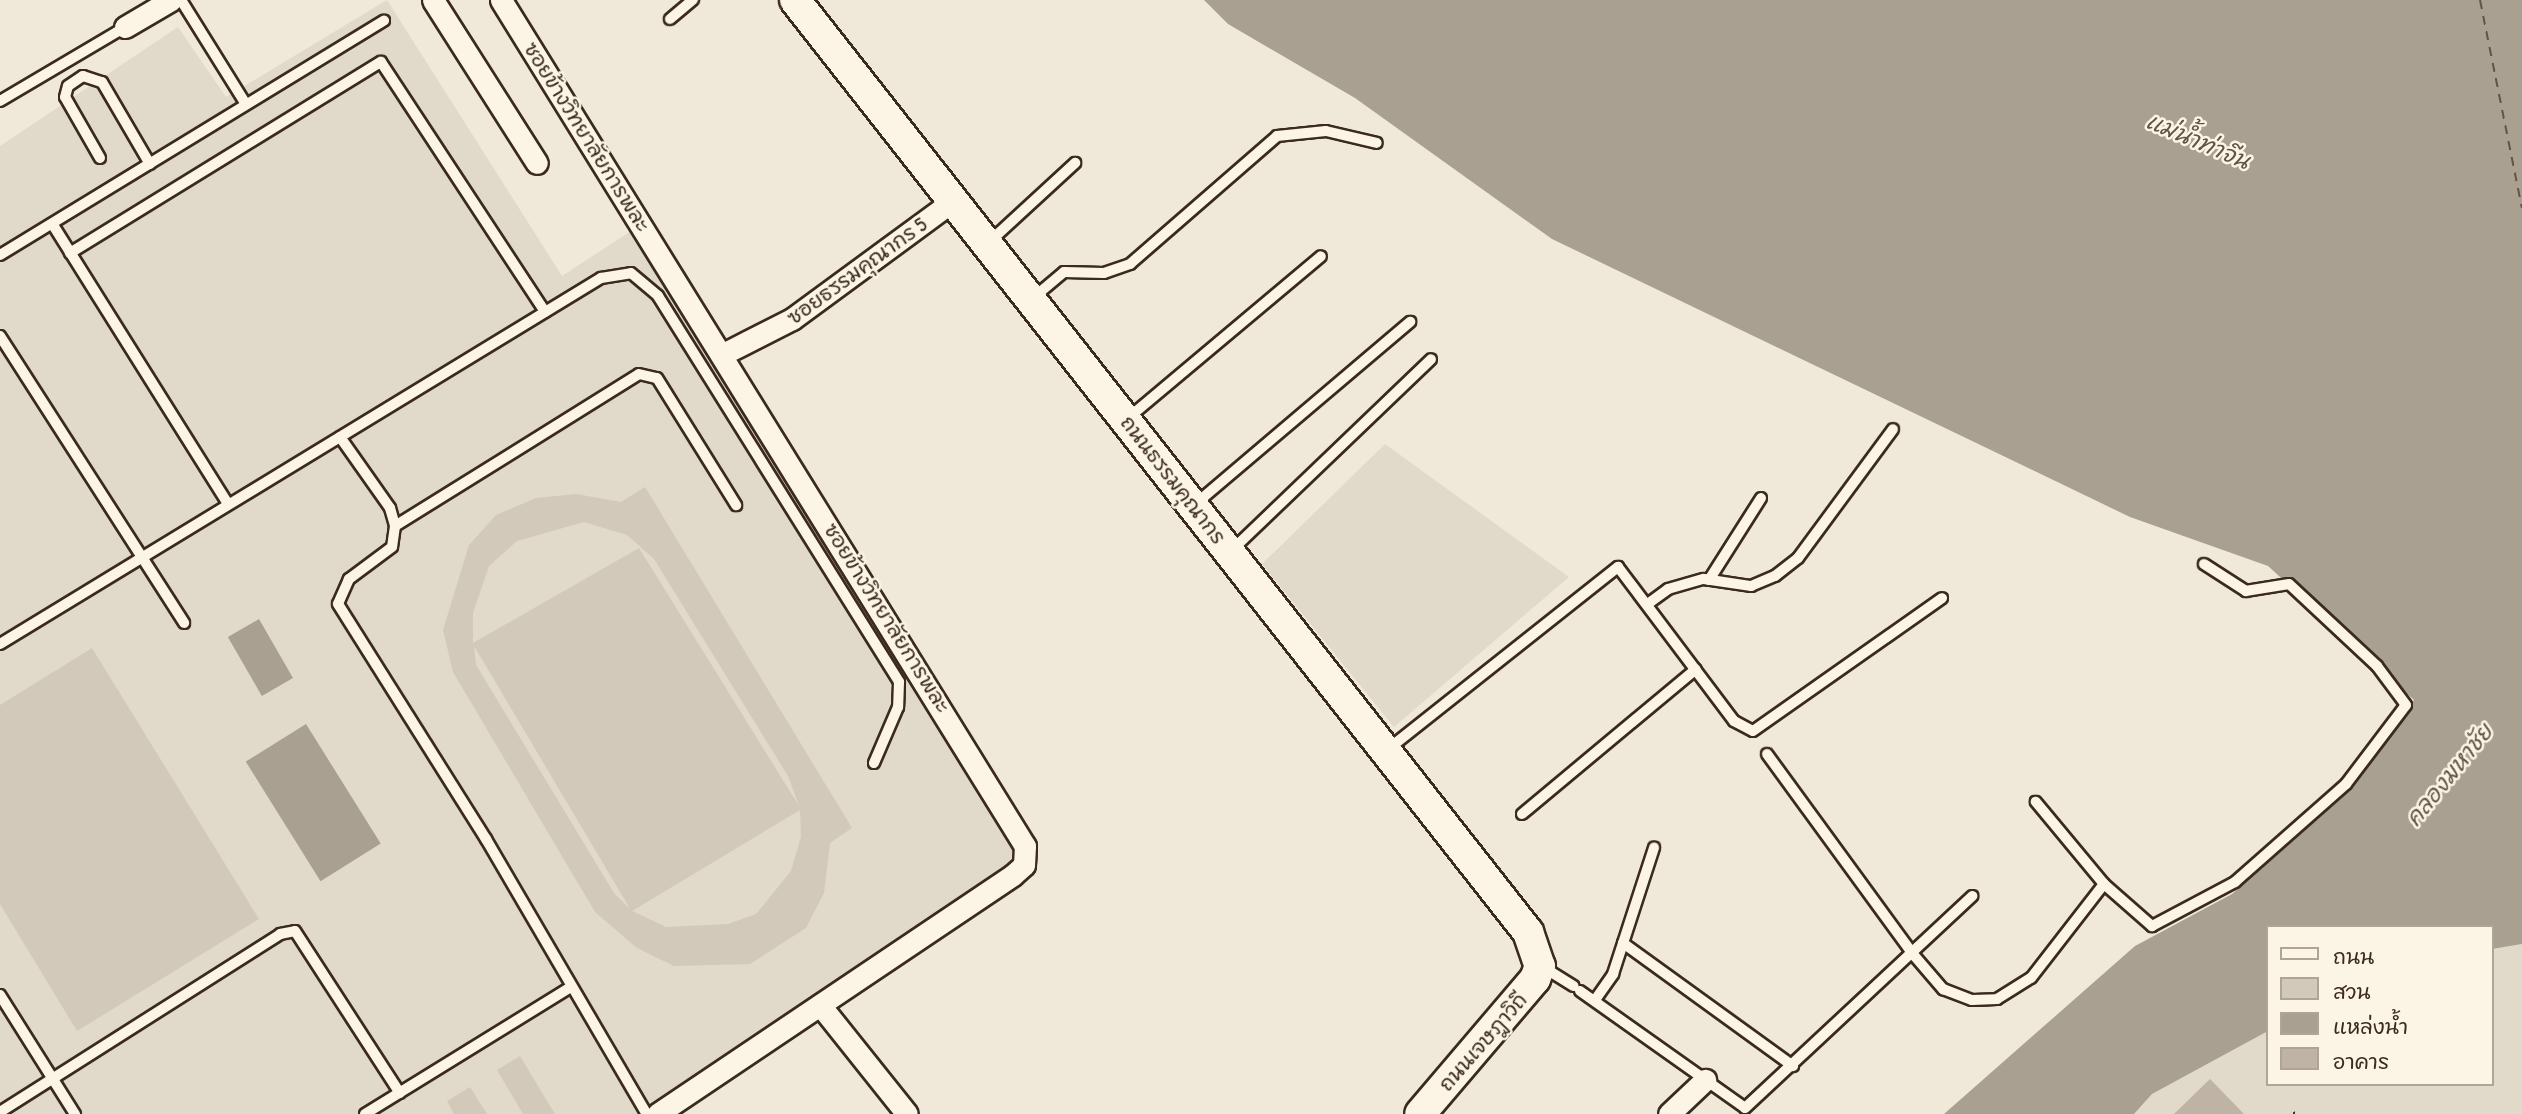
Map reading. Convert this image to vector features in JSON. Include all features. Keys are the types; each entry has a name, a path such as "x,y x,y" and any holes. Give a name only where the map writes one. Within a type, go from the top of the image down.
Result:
{"street":[{"path":"125,27 141,8 171,0"},
{"path":"433,0 537,163"},
{"name":"ซอยข้างวิทยาลัยการพละ","path":"501,0 723,354 1025,846 1024,865 1013,875 657,1114"},
{"name":"ถนนธรรมคุณากร","path":"795,0 951,202 1126,419 1384,752 1528,932 1540,966"},
{"name":"ซอยธรรมคุณากร 5","path":"723,354 792,319 951,202"},
{"name":"ถนนเจษฎาวิถี","path":"1432,1109 1527,992 1540,966"},
{"path":"820,1005 907,1114"},
{"path":"1669,1114 1705,1080"}],"lane":[{"path":"181,0 245,103"},
{"path":"670,19 693,0"},
{"path":"0,255 53,225 245,103 384,21"},
{"path":"0,101 125,27"},
{"path":"70,253 381,62 545,312"},
{"path":"100,158 65,97 68,86 83,76 102,82 150,164"},
{"path":"1031,300 1064,272 1104,273 1130,264 1277,136 1326,131 1377,143"},
{"path":"985,245 1076,163"},
{"path":"53,225 228,504"},
{"path":"1126,419 1321,257"},
{"path":"0,644 545,312 617,272 631,273 658,296 899,682 898,707 874,763"},
{"path":"1193,506 1410,322"},
{"path":"0,336 184,623"},
{"path":"1230,552 1431,359"},
{"path":"395,526 639,374 657,379 736,505"},
{"path":"1649,603 1668,589 1709,580 1751,586 1798,558 1893,429"},
{"path":"340,437 390,508 395,526 392,547 349,579 338,604 486,839 569,988 647,1114"},
{"path":"1709,580 1761,498"},
{"path":"2036,802 2104,884 2141,922 2152,926 2235,882 2346,785 2406,705 2377,666 2288,584 2246,591 2204,564"},
{"path":"1384,752 1605,573 1625,570 1734,721 1760,730 1942,598"},
{"path":"1522,814 1696,669"},
{"path":"1767,754 1912,953 1943,989 1972,1000 1997,999 2031,978 2104,884"},
{"path":"1595,1000 1623,943 1654,848"},
{"path":"1540,966 1595,1000 1745,1108 1972,896"},
{"path":"0,1112 280,934 295,931 400,1093"},
{"path":"1623,943 1793,1066"},
{"path":"365,1114 569,988"},
{"path":"0,995 75,1114"}],"shaded area":[{"path":"387,0 562,276 631,231 1017,847 1017,860 639,1114 0,1114 0,146 178,27 226,97"},
{"path":"1385,444 1569,577 1394,727 1262,564"},
{"path":"2522,944 2522,1114 2134,1114 2152,1094 2266,1032 2266,1086 2494,1086 2494,949"}],"green space":[{"path":"645,487 852,828 830,843 824,893 806,928 750,964 674,966 637,948 595,912 453,672 443,630 469,545 496,515 536,498 576,494 621,502","holes":["584,522 627,535 654,559 788,776 799,806 639,548 473,643 473,613 489,566 517,541","474,646 629,908 614,893 476,665","800,810 801,837 791,871 756,914 728,924 666,927 632,911"]},
{"path":"92,648 259,919 77,1031 0,904 0,705"},
{"path":"520,1056 555,1114 523,1114 497,1070"},
{"path":"470,1087 487,1114 454,1114 447,1101"}],"water":[{"path":"1204,0 2522,0 2522,944 2494,949 2494,925 2266,925 2266,1032 2152,1094 2134,1114 1944,1114 2135,946 2232,894 2339,800 2414,700 2268,566 2130,517 1552,239 1355,98 1228,24"},
{"path":"259,619 293,678 262,696 228,637"},
{"path":"306,724 381,844 321,881 246,762"}],"building":[{"path":"2210,1079 2244,1114 2174,1114"}],"ferry route":[{"path":"2480,0 2522,208"}],"water label":[{"name":"แม่น้ำท่าจีน","path":"2198,141"},
{"name":"คลองมหาชัย","path":"2449,775"}]}
